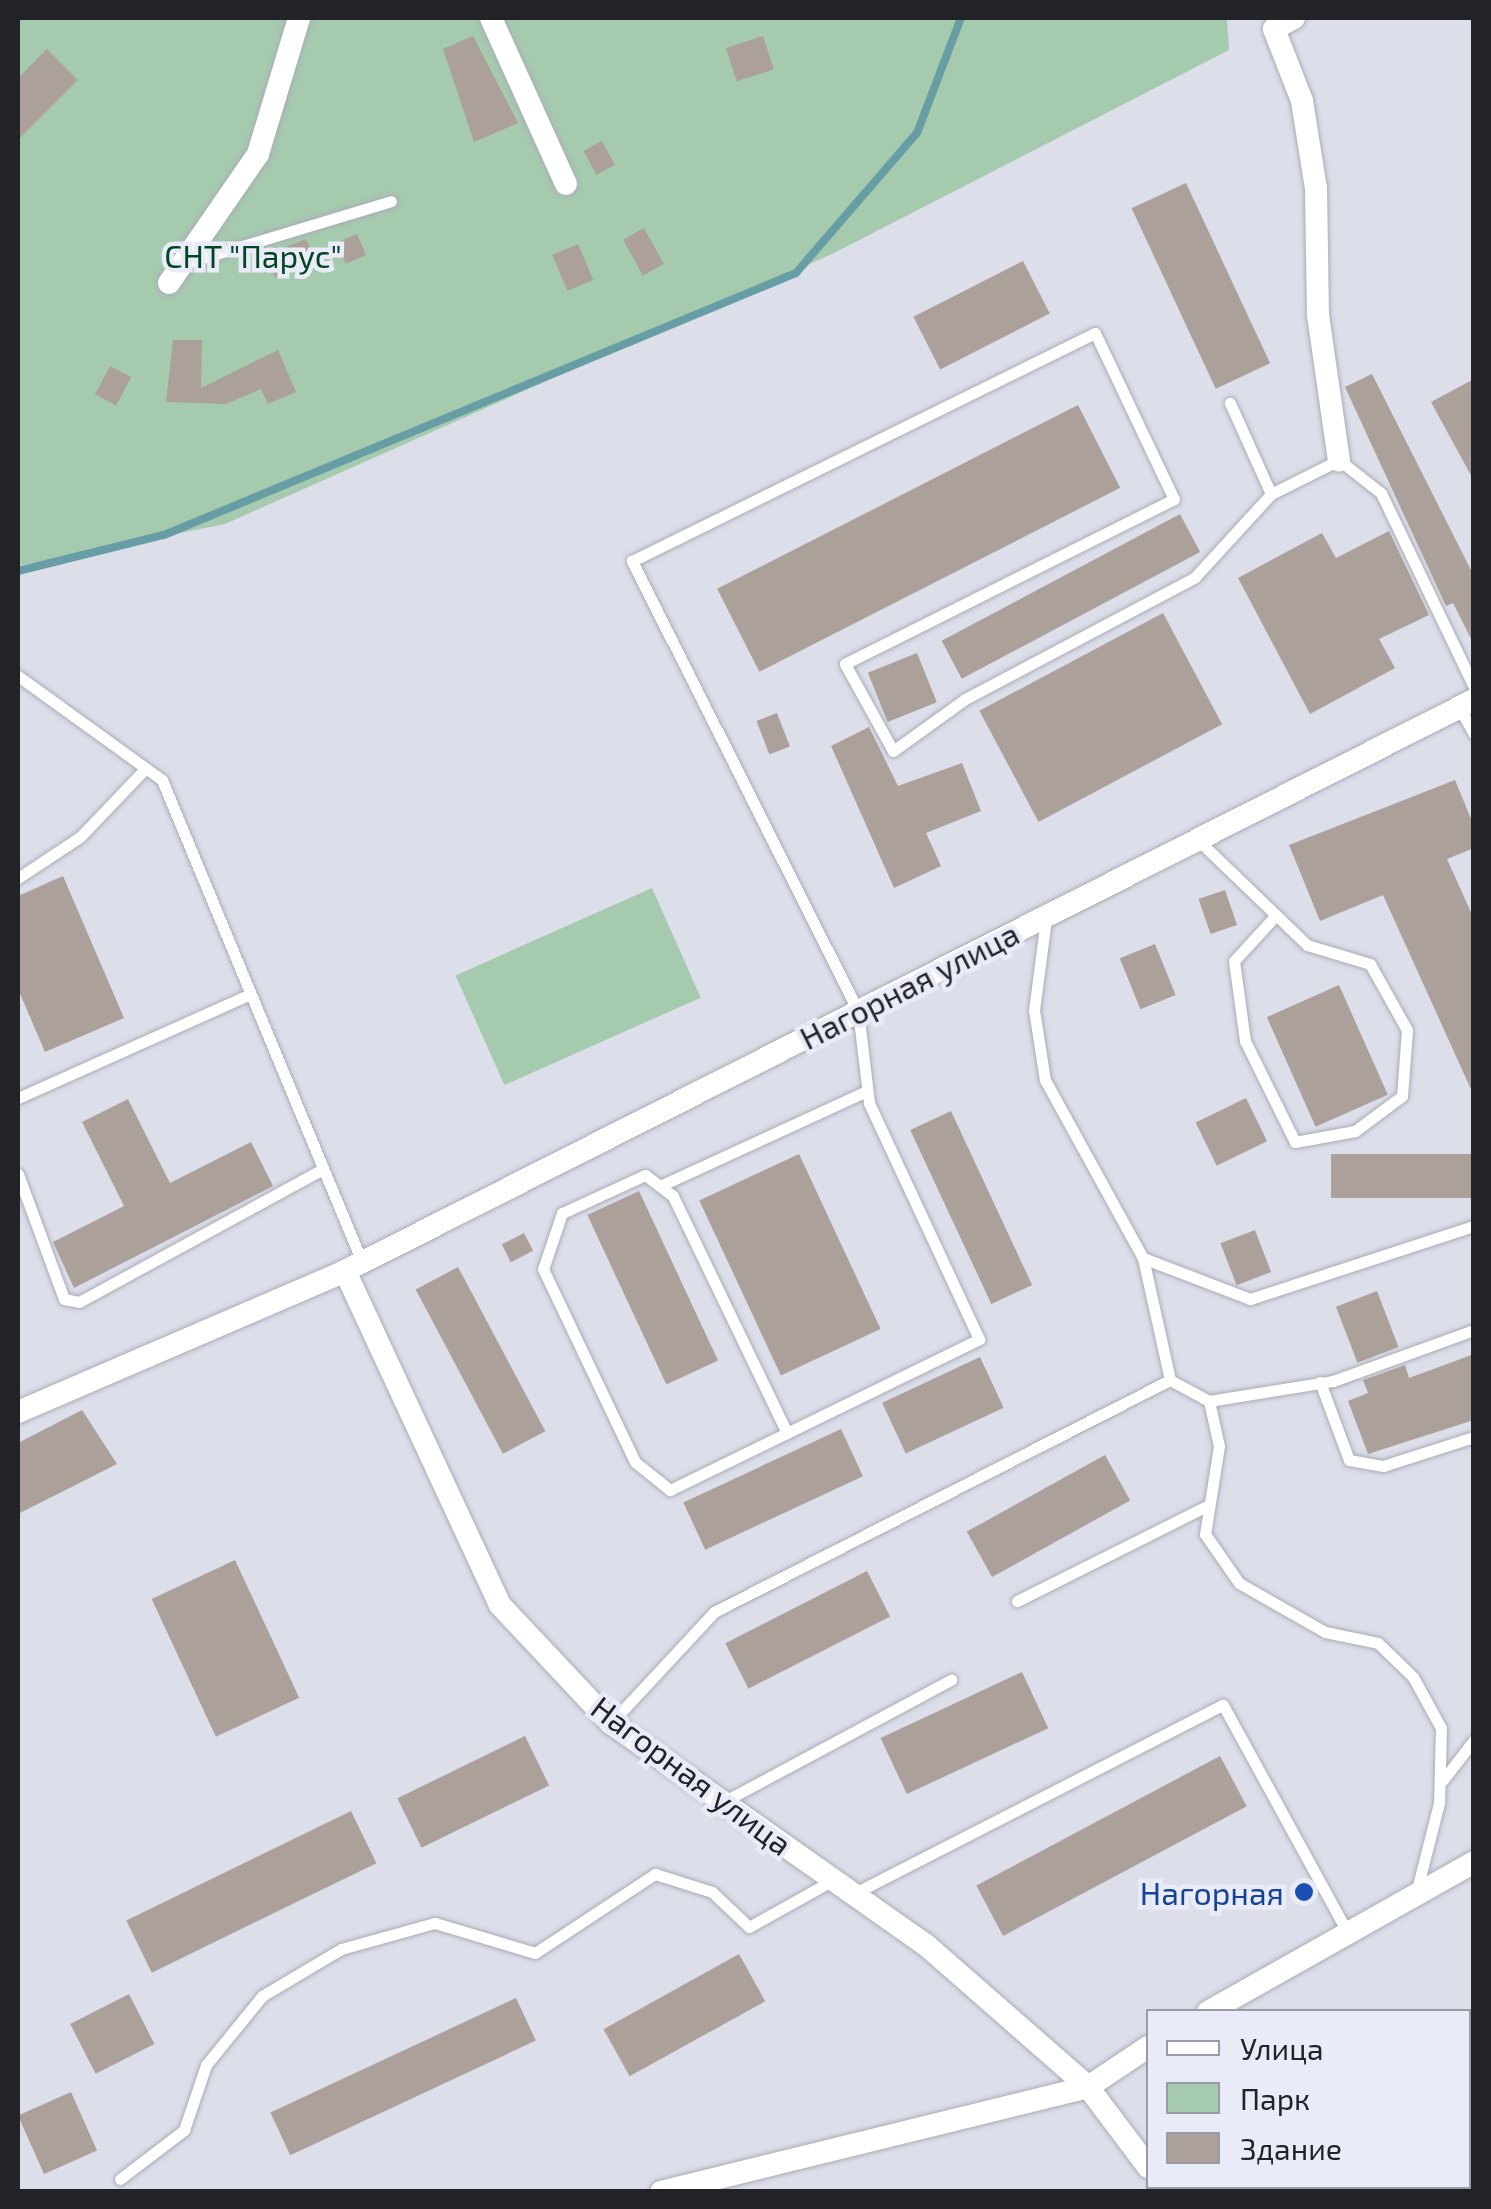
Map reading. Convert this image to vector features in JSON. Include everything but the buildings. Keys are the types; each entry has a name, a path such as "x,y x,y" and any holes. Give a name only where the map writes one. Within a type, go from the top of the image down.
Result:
{"street":[{"path":"176,274 258,154 299,18"},
{"path":"491,18 566,184"},
{"path":"1294,18 1274,29 1302,101 1316,188 1318,316 1339,460"},
{"name":"Нагорная улица","path":"18,1412 353,1266 1466,703"},
{"name":"Нагорная улица","path":"353,1266 500,1605 611,1723 853,1894 1088,2087 1146,2164"},
{"path":"1213,2009 1417,1889 1474,1862"},
{"path":"661,2192 1088,2087 1146,2048"}],"lane":[{"path":"176,274 392,201"},
{"path":"786,1432 674,1196 660,1186 645,1176 562,1213 543,1269 635,1462 670,1490 980,1339 868,1091 858,1011 632,562 1094,334 1174,500 845,664 892,750 965,699 1195,577 1271,494 1339,460 1381,493 1474,687"},
{"path":"1230,402 1271,494"},
{"path":"18,676 162,780 323,1170 353,1266"},
{"path":"1466,703 1474,734"},
{"path":"18,878 80,838 146,768"},
{"path":"1198,839 1308,945 1370,964 1406,1030 1402,1096 1356,1131 1295,1142 1245,1041 1234,962 1276,915"},
{"path":"1047,915 1034,1010 1046,1080 1143,1258 1170,1380"},
{"path":"18,1098 250,994"},
{"path":"660,1186 868,1091"},
{"path":"18,1174 64,1298 79,1302 323,1170"},
{"path":"1143,1258 1250,1299 1474,1226"},
{"path":"1170,1380 1209,1400 1320,1382 1474,1330"},
{"path":"611,1723 714,1612 1170,1380"},
{"path":"1320,1382 1348,1460 1383,1466 1474,1437"},
{"path":"1209,1400 1219,1446 1204,1534 1238,1583 1325,1632 1378,1643 1412,1677 1441,1728 1439,1790 1417,1889"},
{"path":"1017,1601 1207,1506"},
{"path":"723,1802 952,1680"},
{"path":"853,1894 1224,1705 1346,1930"},
{"path":"1439,1790 1474,1740"},
{"path":"120,2179 184,2130 206,2064 262,1996 341,1949 435,1923 535,1952 655,1874 712,1892 749,1928 833,1880"}],"green space":[{"name":"СНТ \"Парус\"","path":"18,18 1227,18 1229,50 834,253 225,524 18,566"},
{"path":"652,888 701,998 504,1085 456,975"}],"waterway":[{"path":"18,571 164,535 796,273 917,133 961,18"}],"place":[{"name":"Нагорная","path":"1304,1892"}]}
